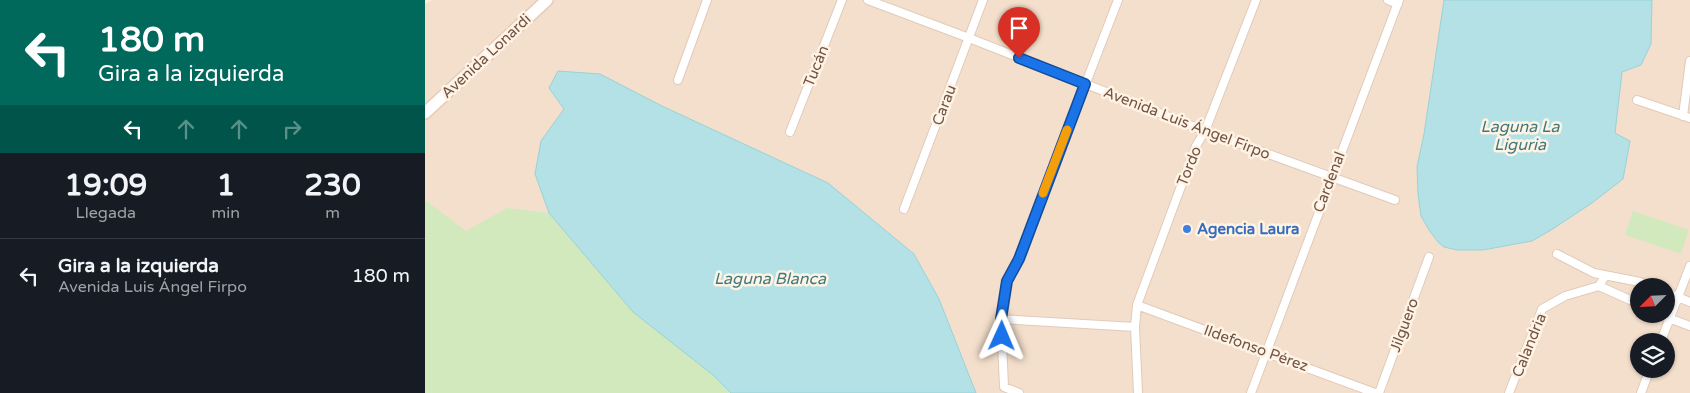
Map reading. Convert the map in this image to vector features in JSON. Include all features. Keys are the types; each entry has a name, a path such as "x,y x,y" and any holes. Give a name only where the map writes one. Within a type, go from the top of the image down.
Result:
{"street":[{"name":"Avenida Lonardi","path":"425,112 547,0"},
{"path":"678,80 707,0"},
{"name":"Tucán","path":"790,132 842,0"},
{"name":"Avenida Luis Ángel Firpo","path":"868,0 1205,131 1395,200"},
{"name":"Carau","path":"904,209 983,0"},
{"path":"1019,393 1004,387 1001,319 1007,281 1019,259 1118,0"},
{"name":"Tordo","path":"1138,393 1135,327 1137,304 1196,146 1205,131 1256,0"},
{"path":"1388,0 1398,2"},
{"name":"Cardenal","path":"1251,393 1398,2"},
{"path":"1637,100 1687,117 1690,61"},
{"path":"1557,254 1594,273 1630,280"},
{"name":"Jilguero","path":"1379,393 1429,257"},
{"path":"1675,306 1690,266"},
{"path":"1605,276 1599,286 1630,300"},
{"name":"Calandria","path":"1509,393 1542,308 1565,296 1599,286"},
{"path":"1675,295 1690,302"},
{"name":"Ildefonso Pérez","path":"1137,304 1375,393"},
{"path":"1001,319 1135,327"},
{"path":"1675,321 1690,326"},
{"path":"1641,393 1647,378"}],"shaded area":[{"path":"432,0 1690,0 1690,393 425,393 425,4"}],"green space":[{"path":"425,200 466,231 507,208 549,213 633,312 713,375 731,393 425,393"},
{"path":"1633,211 1689,230 1681,254 1625,235"}],"water":[{"name":"Laguna La Liguria","path":"1444,0 1652,0 1651,44 1641,65 1622,72 1615,133 1630,141 1623,179 1592,203 1532,241 1483,250 1457,250 1444,247 1438,242 1421,216 1417,167 1424,134"},
{"name":"Laguna Blanca","path":"558,71 600,74 662,106 828,183 914,254 939,299 976,393 731,393 713,375 633,312 549,213 535,174 541,141 564,109 549,88"}],"slow traffic":[{"path":"1043,193 1067,130"}],"place":[{"name":"Agencia Laura","path":"1187,229"}],"route":[{"path":"1002,336 1001,319 1007,281 1019,259 1085,84 1019,58"}]}
